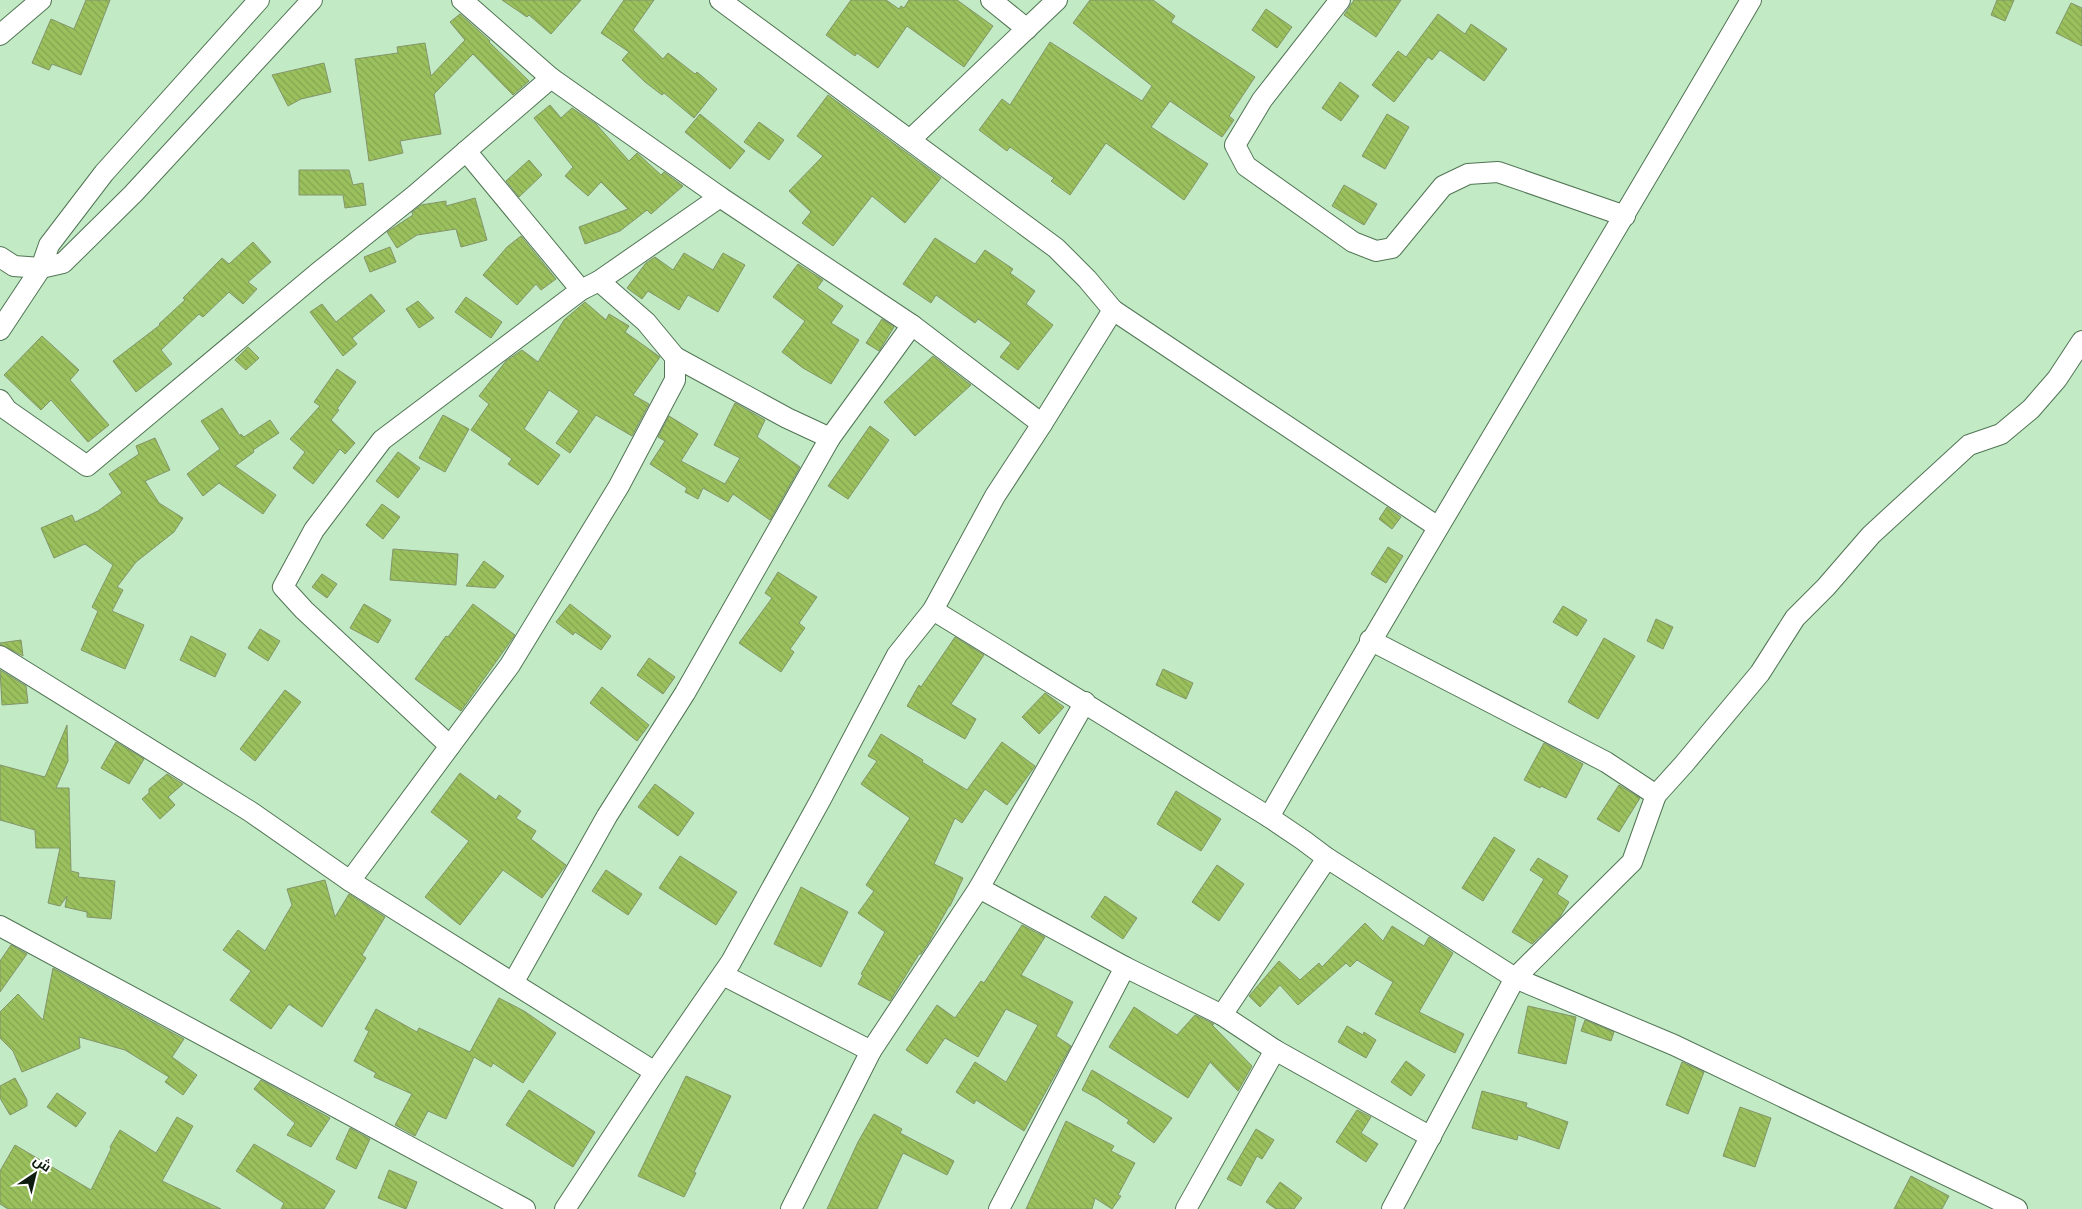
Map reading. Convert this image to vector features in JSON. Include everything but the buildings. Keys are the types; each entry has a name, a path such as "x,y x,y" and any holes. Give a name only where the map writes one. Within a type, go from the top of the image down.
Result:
{"street":[{"path":"0,35 41,0"},
{"path":"0,330 40,268 49,245 104,173 259,0"},
{"path":"0,257 14,266 40,268 63,263 126,201 312,0"},
{"path":"462,0 551,78 720,197 912,325 1042,424"},
{"path":"720,0 911,139 1056,248 1087,279 1113,310 1438,527"},
{"path":"991,0 1026,29"},
{"path":"911,139 1057,0"},
{"path":"1340,0 1262,100 1235,145 1246,166 1353,242 1376,251 1392,248 1443,186 1468,174 1498,172 1625,216"},
{"path":"1269,817 1370,640 1625,216 1751,0"},
{"path":"0,400 7,410 87,466 319,272 415,195 551,78"},
{"path":"466,151 581,290"},
{"path":"450,746 304,610 284,587 314,530 382,440 581,290 599,281 720,197"},
{"path":"599,281 646,322 675,357 787,418 830,438"},
{"path":"565,1209 655,1072 723,975 821,799 897,656 933,610 995,496 1113,310"},
{"path":"513,983 607,816 685,693 830,438 912,325"},
{"path":"1392,1209 1516,978 1632,862 1656,795 1760,673 1795,618 1826,587 1871,535 1968,445 2002,434 2031,409 2057,380 2082,341"},
{"path":"350,881 510,665 619,486 675,380 675,357"},
{"path":"933,610 1086,702 1269,817 1327,858 1516,978 1674,1045 2017,1209"},
{"path":"1370,640 1606,762 1656,795"},
{"path":"0,656 251,812 350,881 655,1072"},
{"path":"791,1209 871,1051 979,888 1086,702"},
{"path":"1222,1015 1327,858"},
{"path":"979,888 1126,967 1222,1015 1275,1050 1431,1137"},
{"path":"0,926 525,1209"},
{"path":"999,1209 1126,967"},
{"path":"723,975 871,1051"},
{"path":"1186,1209 1275,1050"}]}
